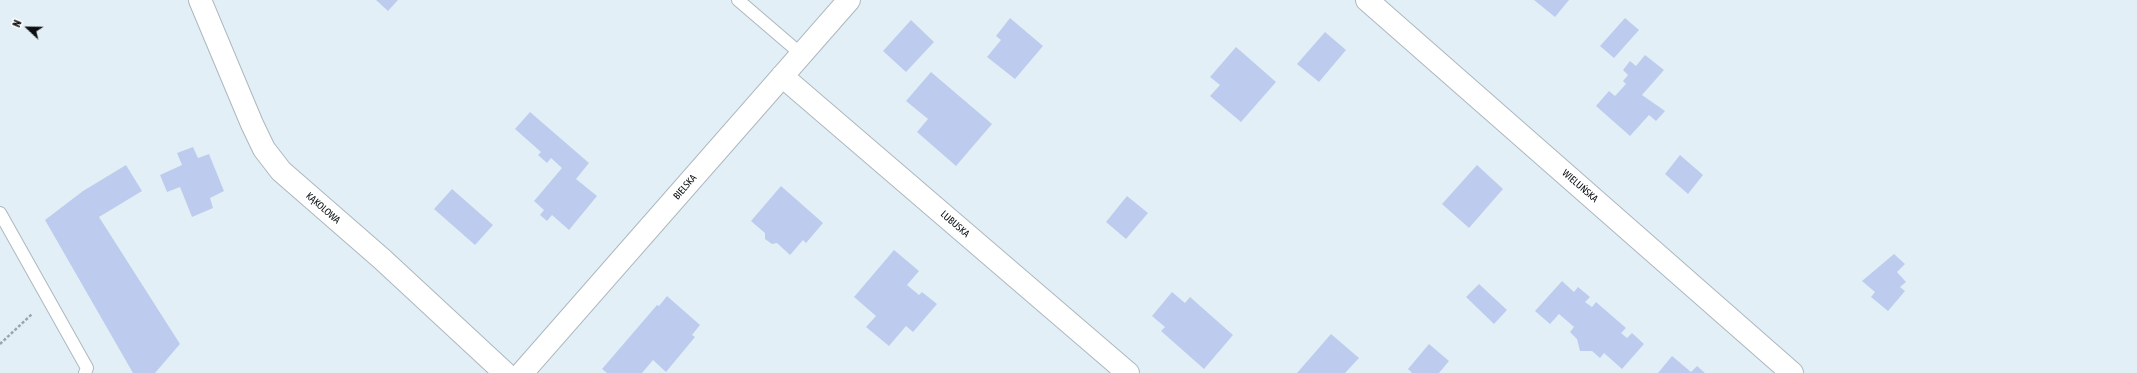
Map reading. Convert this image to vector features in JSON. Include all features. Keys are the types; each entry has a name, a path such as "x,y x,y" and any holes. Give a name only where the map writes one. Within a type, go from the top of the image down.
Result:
{"street":[{"name":"KĄKOLOWA","path":"200,0 258,137 264,149 281,171 382,259 505,373"},
{"name":"BIELSKA","path":"522,373 849,0"},
{"name":"WIELUŃSKA","path":"1367,0 1792,373"},
{"name":"LUBUSKA","path":"782,76 1128,373"}],"lane":[{"path":"738,0 801,54"},
{"path":"0,213 87,368 85,373"}],"path":[{"path":"0,344 30,315 50,301"}],"building":[{"path":"376,0 398,0 388,11"},
{"path":"1534,0 1569,0 1555,17"},
{"path":"1010,18 1043,46 1015,79 987,57 1001,40 996,36"},
{"path":"1625,18 1639,30 1614,58 1600,46"},
{"path":"911,20 934,42 906,72 883,51"},
{"path":"1325,32 1346,50 1319,82 1297,64"},
{"path":"1236,47 1276,82 1241,122 1210,96 1220,85 1210,77"},
{"path":"1645,55 1664,70 1642,95 1665,111 1656,121 1649,115 1630,136 1596,106 1609,91 1615,96 1626,84 1623,81 1628,75 1623,70 1630,61 1636,66"},
{"path":"931,72 992,124 956,166 917,132 928,119 906,101"},
{"path":"530,112 589,163 576,179 597,196 569,230 552,215 547,221 540,215 544,210 534,201 562,168 551,158 547,163 538,155 541,152 515,129"},
{"path":"193,147 198,158 209,154 224,191 210,198 213,208 192,217 180,187 167,192 160,175 182,165 177,153"},
{"path":"1680,155 1703,175 1688,194 1665,174"},
{"path":"126,165 142,191 99,217 180,344 155,373 133,373 45,220 83,191"},
{"path":"1477,165 1503,189 1469,228 1442,204"},
{"path":"781,186 823,223 806,243 803,240 790,255 777,243 772,244 765,239 765,233 751,221"},
{"path":"452,189 493,225 475,245 434,209"},
{"path":"1127,196 1148,213 1126,239 1106,222"},
{"path":"894,250 919,271 907,285 919,295 922,292 937,304 913,332 906,326 889,346 866,327 876,316 854,297"},
{"path":"1894,254 1905,264 1897,272 1906,282 1900,287 1905,291 1888,311 1871,297 1875,292 1862,281"},
{"path":"1562,281 1574,292 1578,287 1590,297 1585,302 1592,307 1596,302 1626,328 1621,333 1627,338 1632,333 1644,344 1622,369 1604,353 1600,358 1592,351 1580,351 1577,339 1570,332 1574,327 1559,314 1550,324 1535,311"},
{"path":"1479,284 1507,310 1494,324 1466,297"},
{"path":"1172,292 1185,303 1190,297 1233,335 1204,369 1161,331 1165,327 1152,316"},
{"path":"667,296 700,325 692,335 695,337 666,372 653,360 642,373 607,373 602,369 657,305 659,306"},
{"path":"1331,334 1359,358 1345,373 1297,373"},
{"path":"1429,344 1449,361 1439,373 1412,373 1408,369"},
{"path":"1672,356 1691,372 1697,366 1705,373 1658,373"}]}
